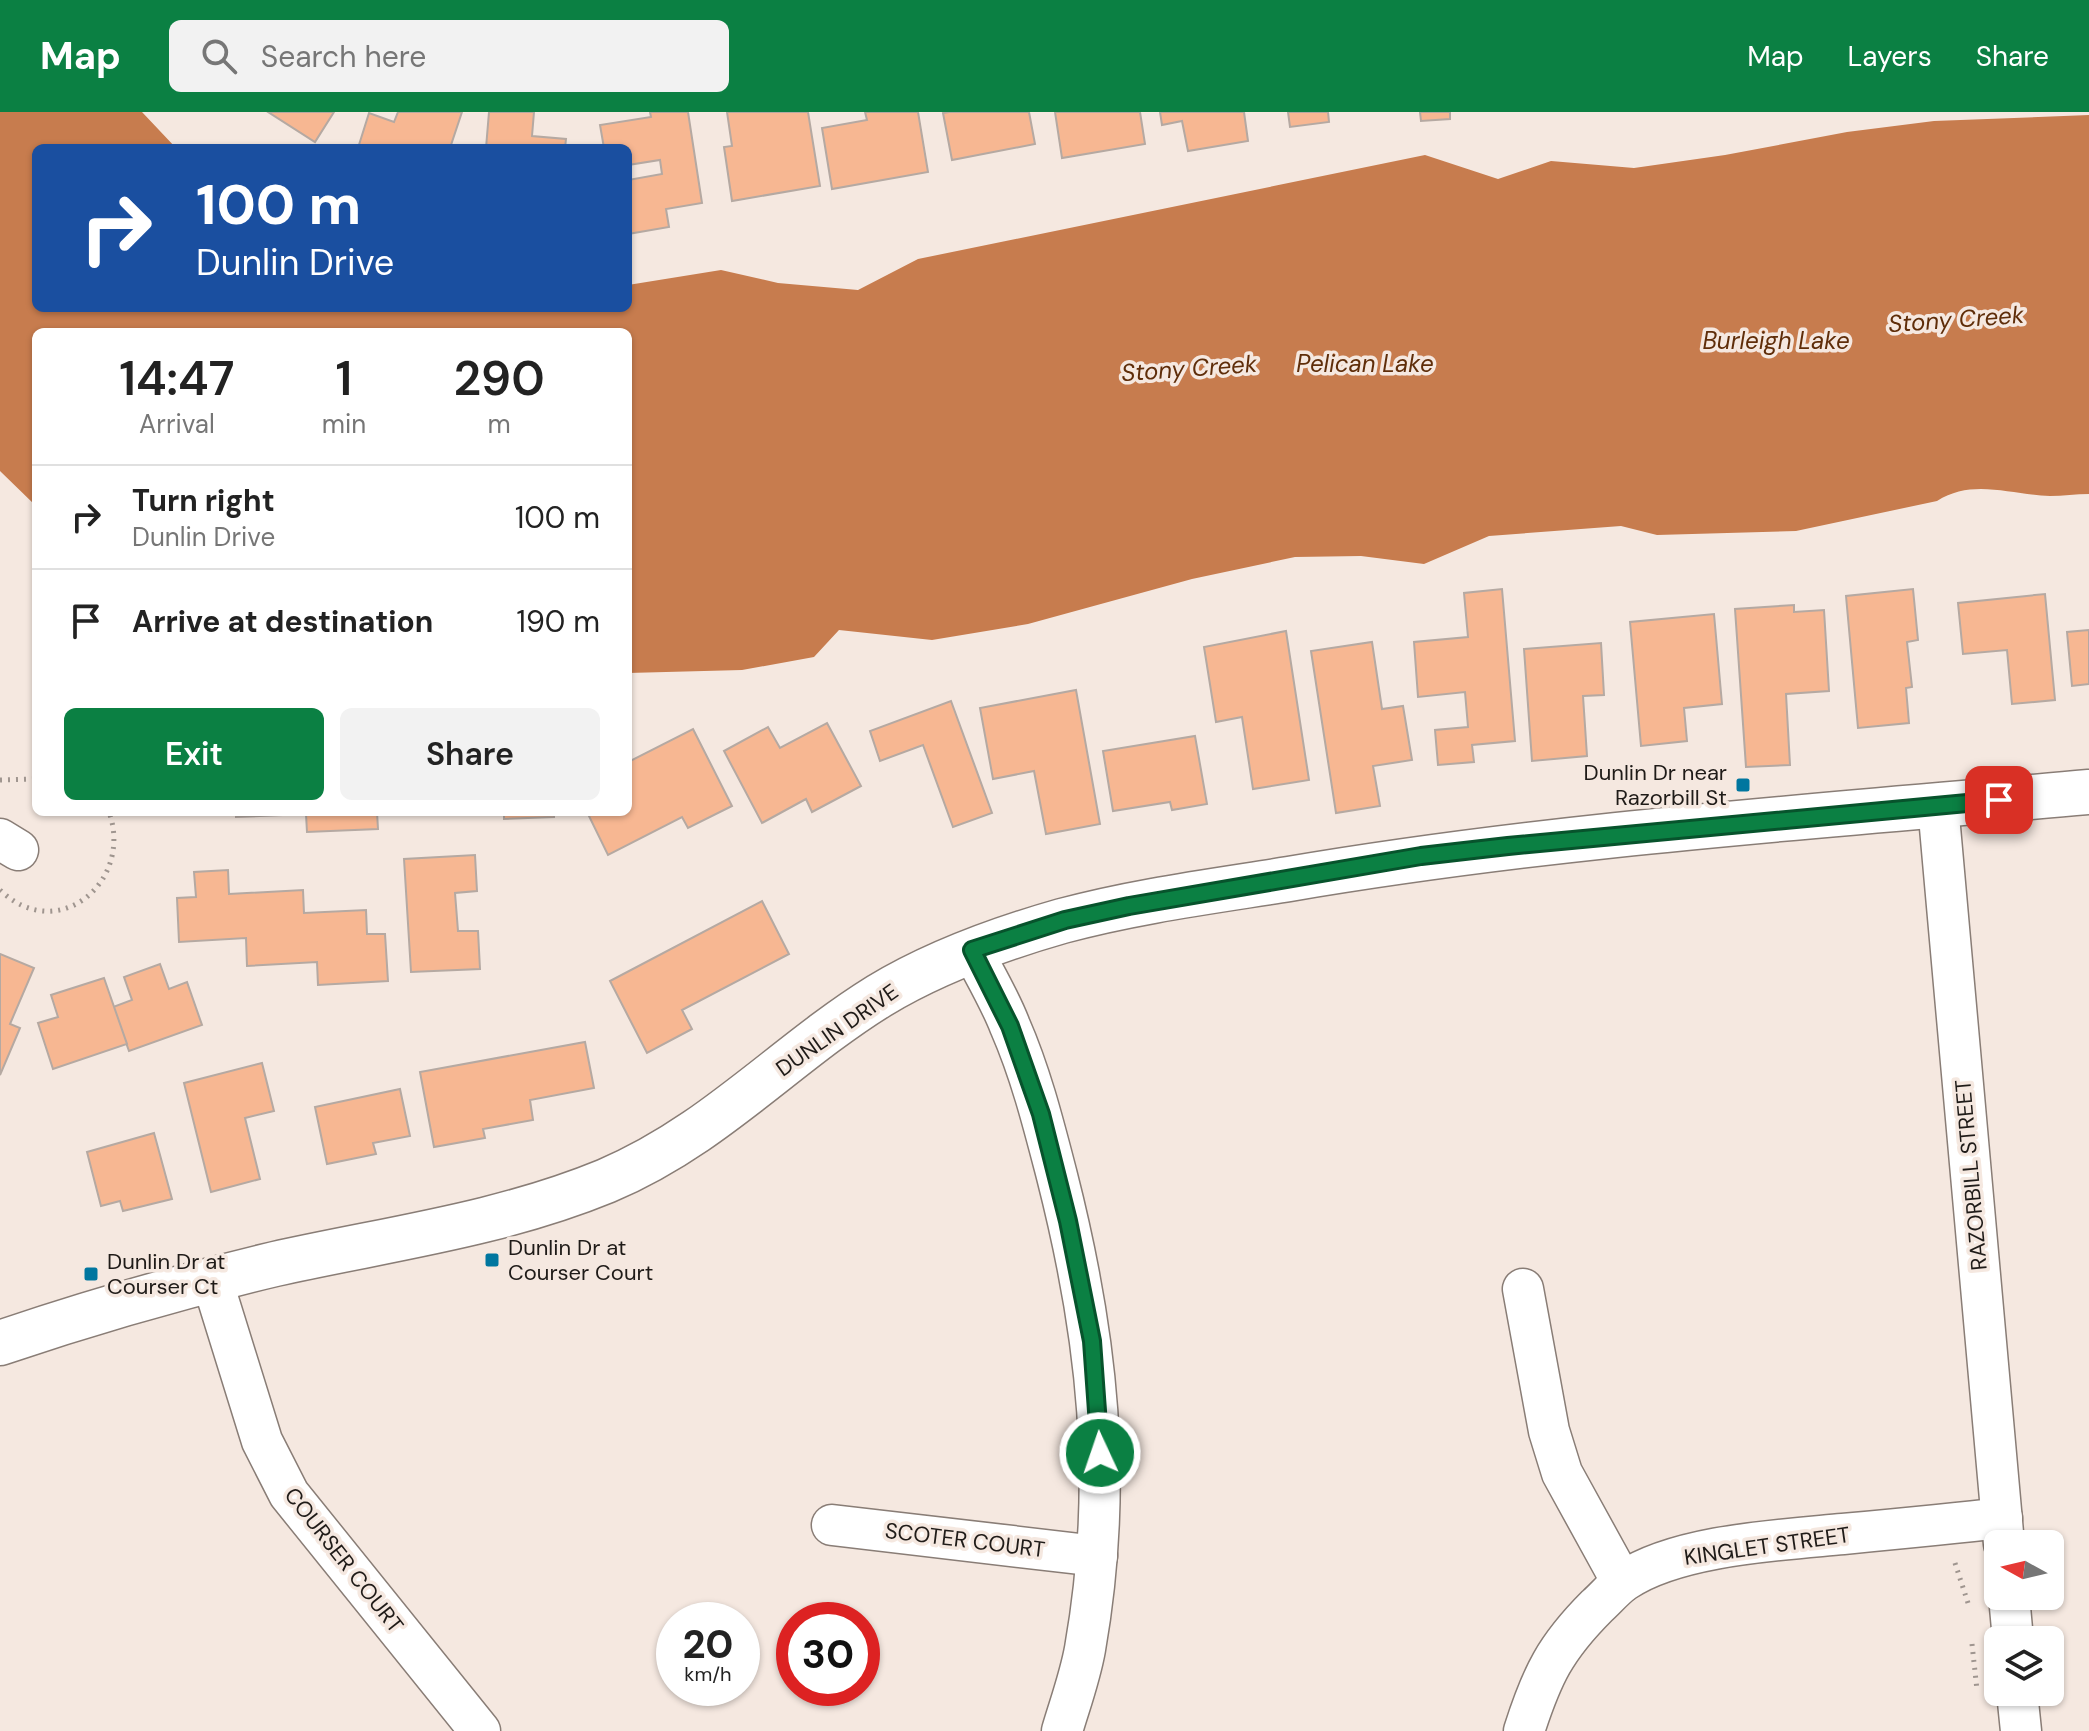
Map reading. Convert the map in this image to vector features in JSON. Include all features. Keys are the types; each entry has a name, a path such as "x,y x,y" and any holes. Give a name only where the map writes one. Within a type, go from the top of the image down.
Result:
{"street":[{"name":"DUNLIN DRIVE","path":"0,1343 86,1314 212,1280 471,1225 534,1208 610,1179 664,1152 709,1123 825,1033 880,995 972,950 1065,920 1129,906 1421,856 2089,792"},
{"name":"RAZORBILL STREET","path":"1938,805 2003,1530"},
{"path":"972,950 1016,1040 1041,1114 1068,1221 1092,1341 1098,1393 1097,1556 1084,1652 1062,1731"},
{"name":"COURSER COURT","path":"212,1280 262,1441 289,1494 480,1731"},
{"path":"1523,1289 1549,1431 1562,1473 1622,1582"},
{"name":"SCOTER COURT","path":"832,1525 1097,1556"},
{"name":"KINGLET STREET","path":"1524,1731 1536,1694 1554,1655 1580,1623 1622,1582 1656,1564 1723,1548 1786,1539 1984,1532"},
{"path":"2018,1706 2021,1731"}],"path":[{"path":"0,780 32,779"},
{"path":"0,890 20,905 40,910 65,910 79,905 103,879 110,860 114,842 110,816"},
{"path":"1955,1563 1969,1610"},
{"path":"1972,1640 1978,1701"}],"water":[{"name":"Pelican Lake","path":"0,112 142,112 172,144 32,144 32,312 632,312 632,284 721,270 778,283 858,290 918,259 1425,155 1498,179 1551,161 1634,168 1847,132 1934,121 2089,115 2089,494 2050,496 1964,490 1937,501 1796,531 1657,535 1621,526 1489,536 1424,564 1361,556 1295,557 1192,579 1028,624 932,640 839,630 814,657 742,670 632,673 632,328 32,328 32,502 0,471"}],"building":[{"path":"268,112 334,112 315,142"},
{"path":"398,112 462,112 451,144 359,144 369,113 394,122"},
{"path":"489,112 534,112 532,136 566,139 565,144 486,144"},
{"path":"650,112 688,112 702,203 666,209 669,227 632,233 632,179 662,174 660,160 632,164 632,144 603,144 600,125 651,117"},
{"path":"727,112 808,112 820,186 732,201 724,147 732,146"},
{"path":"865,112 918,112 928,172 832,189 822,128 867,120"},
{"path":"1029,112 1035,144 952,160 943,113"},
{"path":"1055,112 1140,112 1145,144 1062,158"},
{"path":"1160,112 1244,112 1248,141 1188,151 1182,121 1162,125"},
{"path":"1288,112 1328,112 1329,122 1290,127"},
{"path":"1420,112 1450,112 1450,119 1421,121"},
{"path":"1502,589 1515,741 1472,745 1474,762 1438,765 1435,730 1468,727 1465,692 1418,697 1414,642 1468,637 1464,593"},
{"path":"1913,589 1918,640 1907,642 1912,687 1906,688 1909,723 1858,728 1846,596"},
{"path":"2045,594 2055,700 2012,704 2007,650 1963,654 1958,603"},
{"path":"1794,605 1794,612 1824,610 1829,691 1786,694 1790,765 1746,767 1735,609"},
{"path":"1714,614 1722,704 1684,708 1687,741 1641,746 1630,622"},
{"path":"2089,630 2089,684 2072,686 2067,632"},
{"path":"1286,631 1309,780 1253,789 1242,717 1216,722 1204,647"},
{"path":"1372,642 1382,709 1403,706 1412,760 1373,766 1380,806 1336,813 1311,651"},
{"path":"1601,643 1604,695 1583,696 1587,756 1532,761 1524,649"},
{"path":"1076,690 1100,824 1046,834 1034,771 993,779 980,708"},
{"path":"951,701 992,813 953,827 923,745 880,761 870,731"},
{"path":"827,723 861,786 812,812 806,799 762,823 724,751 768,727 780,748"},
{"path":"693,729 732,806 688,828 682,817 608,855 589,816 632,816 632,760"},
{"path":"1195,736 1207,804 1172,810 1170,802 1113,811 1103,751"},
{"path":"306,816 377,816 378,829 307,832"},
{"path":"504,816 554,816 554,817 504,819"},
{"path":"475,855 477,891 455,893 458,931 478,931 480,969 411,972 404,859"},
{"path":"228,870 229,894 303,890 304,913 366,910 367,934 385,934 388,981 318,985 317,962 247,966 246,938 179,942 177,898 196,897 194,872"},
{"path":"762,901 789,954 682,1010 692,1029 647,1053 610,981"},
{"path":"0,954 34,968 10,1024 20,1028 0,1075"},
{"path":"160,964 169,989 187,982 202,1025 129,1051 113,1007 132,1000 124,977"},
{"path":"104,978 127,1044 53,1069 38,1023 58,1017 51,995"},
{"path":"585,1042 594,1088 530,1100 533,1120 483,1129 485,1138 434,1147 420,1072"},
{"path":"262,1063 274,1111 245,1118 260,1179 211,1192 184,1083"},
{"path":"400,1089 410,1136 373,1143 376,1154 327,1164 315,1107"},
{"path":"154,1133 172,1199 123,1211 120,1201 101,1206 87,1152"}],"place":[{"name":"Dunlin Dr near Razorbill St","path":"1743,785"},
{"name":"Dunlin Dr at Courser Court","path":"492,1260"},
{"name":"Dunlin Dr at Courser Ct","path":"91,1274"}],"route":[{"path":"1100,1453 1092,1341 1068,1221 1041,1114 1010,1026 972,950 1065,920 1129,906 1421,856 1999,800"}],"water label":[{"name":"Stony Creek","path":"1956,319"},
{"name":"Burleigh Lake","path":"1776,340"},
{"name":"Stony Creek","path":"1189,368"}]}
